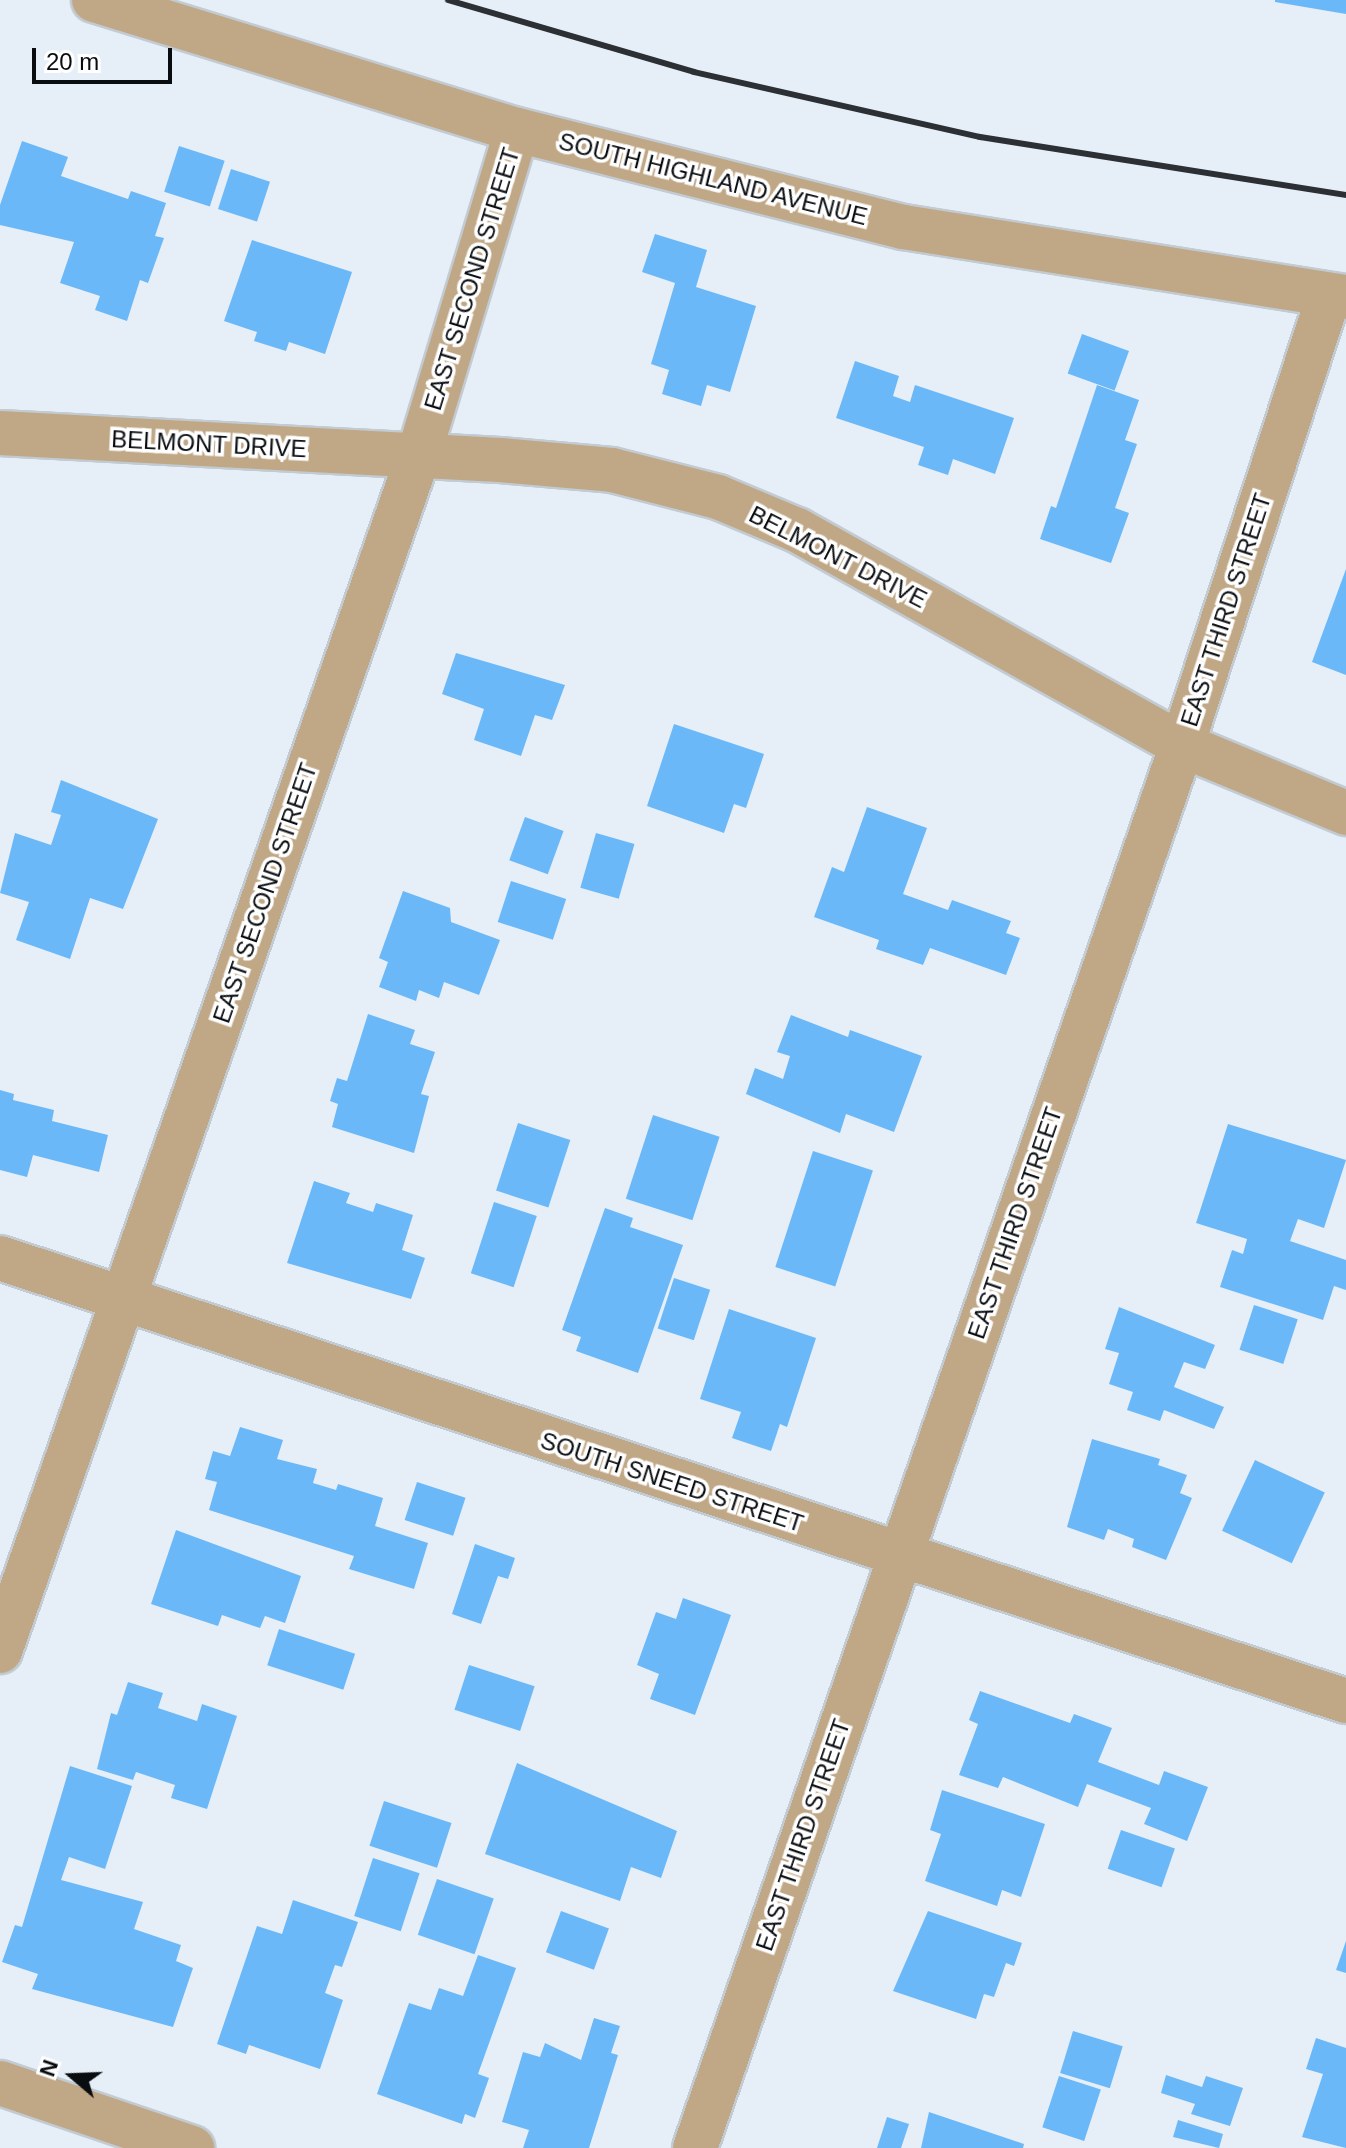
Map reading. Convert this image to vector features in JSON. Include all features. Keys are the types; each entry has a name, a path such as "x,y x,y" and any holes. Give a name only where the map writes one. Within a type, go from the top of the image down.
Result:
{"street":[{"name":"SOUTH HIGHLAND AVENUE","path":"94,0 517,130 903,227 1338,296"},
{"name":"EAST SECOND STREET","path":"0,1651 419,454 517,130"},
{"name":"EAST THIRD STREET","path":"695,2148 1338,296"},
{"name":"BELMONT DRIVE","path":"0,433 419,454 612,470 718,497 797,530 1182,745 1346,813"},
{"name":"SOUTH SNEED STREET","path":"0,1258 83,1283 121,1301 1346,1701"},
{"path":"0,2083 192,2148"}],"building":[{"path":"1346,0 1346,14 1275,2"},
{"path":"22,141 68,157 61,176 128,199 131,191 166,203 155,236 164,238 148,283 140,280 127,321 95,310 100,296 60,283 74,242 0,225 0,205"},
{"path":"179,146 225,161 210,206 164,192"},
{"path":"231,169 270,182 257,222 218,209"},
{"path":"655,234 707,250 696,287 756,306 730,392 707,385 701,406 662,394 669,370 651,364 675,283 642,272"},
{"path":"252,240 352,272 325,354 289,342 286,351 254,341 257,332 224,321"},
{"path":"1082,334 1129,351 1115,391 1068,373"},
{"path":"855,361 899,376 893,396 910,402 915,385 1014,418 995,474 953,459 948,475 918,465 924,447 836,418"},
{"path":"1097,385 1139,400 1125,440 1137,444 1115,508 1129,513 1111,563 1040,539 1051,506 1056,508"},
{"path":"1346,569 1346,675 1312,662"},
{"path":"456,653 565,685 552,720 535,715 521,756 474,740 484,709 442,694"},
{"path":"674,724 764,754 746,808 734,804 724,833 647,806"},
{"path":"61,780 158,819 123,909 90,898 70,959 16,940 29,902 0,893 15,833 51,845 61,815 51,812"},
{"path":"867,807 927,828 903,894 948,910 952,900 1011,921 1006,933 1020,938 1006,975 930,948 923,965 876,949 879,940 814,917 832,867 844,872"},
{"path":"525,817 564,831 548,874 509,860"},
{"path":"596,833 634,844 619,899 580,888"},
{"path":"511,881 566,899 553,940 498,922"},
{"path":"403,891 450,908 451,922 500,940 479,995 444,982 439,998 419,990 416,1001 379,987 388,962 379,958"},
{"path":"368,1014 415,1030 410,1044 435,1052 421,1094 429,1096 414,1153 332,1127 338,1104 330,1101 337,1078 347,1081"},
{"path":"791,1015 848,1037 850,1030 922,1056 894,1132 846,1114 840,1133 746,1094 755,1068 783,1079 790,1056 777,1052"},
{"path":"0,1090 14,1094 13,1100 54,1110 52,1121 108,1135 99,1172 33,1155 27,1177 0,1170"},
{"path":"653,1115 720,1137 692,1220 626,1199"},
{"path":"518,1123 570,1140 548,1208 496,1191"},
{"path":"1228,1124 1346,1160 1324,1228 1298,1219 1290,1241 1346,1260 1346,1290 1334,1286 1323,1320 1220,1287 1232,1250 1243,1254 1247,1239 1196,1223"},
{"path":"813,1151 873,1170 835,1286 775,1267"},
{"path":"314,1181 350,1193 346,1203 373,1212 376,1203 413,1215 402,1250 425,1258 411,1299 287,1263"},
{"path":"494,1202 537,1216 514,1287 471,1273"},
{"path":"605,1208 633,1218 630,1227 683,1245 638,1373 576,1351 581,1337 562,1330"},
{"path":"674,1278 710,1290 694,1340 658,1328"},
{"path":"1254,1305 1298,1319 1283,1364 1239,1350"},
{"path":"1119,1307 1215,1345 1205,1369 1184,1362 1174,1387 1224,1407 1214,1429 1164,1410 1160,1421 1127,1410 1133,1392 1109,1384 1119,1353 1105,1349"},
{"path":"729,1309 816,1338 787,1427 780,1424 771,1451 732,1438 741,1412 700,1399"},
{"path":"240,1427 283,1440 277,1459 317,1469 313,1483 336,1490 338,1484 383,1498 375,1526 428,1543 414,1589 349,1569 354,1556 209,1510 217,1482 205,1479 213,1451 230,1456"},
{"path":"1092,1439 1160,1459 1158,1465 1187,1475 1180,1493 1192,1498 1166,1560 1132,1547 1134,1539 1108,1529 1104,1540 1067,1527"},
{"path":"1255,1460 1325,1493 1292,1563 1222,1531"},
{"path":"417,1482 466,1498 453,1536 405,1520"},
{"path":"176,1530 301,1576 285,1623 265,1616 260,1628 222,1615 218,1626 151,1604"},
{"path":"475,1544 515,1558 508,1579 498,1576 481,1624 452,1614"},
{"path":"683,1598 731,1615 695,1715 650,1699 659,1674 637,1665 656,1612 676,1619"},
{"path":"279,1629 355,1654 343,1690 267,1665"},
{"path":"469,1665 535,1686 520,1731 454,1710"},
{"path":"128,1682 163,1693 158,1708 197,1721 202,1704 237,1716 207,1809 171,1798 175,1785 136,1772 133,1780 97,1769 111,1713 117,1715"},
{"path":"980,1691 1070,1723 1074,1714 1112,1728 1098,1762 1159,1785 1164,1771 1208,1787 1187,1841 1144,1824 1151,1808 1087,1784 1078,1807 1003,1777 998,1788 959,1775 978,1724 969,1720"},
{"path":"517,1763 677,1831 661,1878 631,1867 620,1901 485,1854"},
{"path":"70,1766 132,1786 105,1869 69,1857 61,1880 143,1902 134,1929 181,1945 176,1961 193,1968 173,2027 32,1989 38,1974 2,1962 15,1925 22,1927"},
{"path":"942,1790 1045,1824 1021,1897 1002,1890 997,1906 925,1881 941,1834 930,1830"},
{"path":"384,1801 452,1823 437,1868 369,1846"},
{"path":"1121,1830 1175,1849 1162,1887 1108,1869"},
{"path":"373,1858 420,1873 401,1931 354,1916"},
{"path":"437,1879 494,1899 475,1954 418,1935"},
{"path":"293,1900 358,1922 342,1967 335,1965 325,1993 343,2000 320,2069 249,2045 246,2054 217,2044 257,1926 282,1934"},
{"path":"561,1911 609,1928 594,1970 546,1952"},
{"path":"928,1911 1022,1943 1014,1966 1006,1963 994,1997 984,1994 976,2019 893,1991"},
{"path":"1346,1941 1346,1973 1336,1970"},
{"path":"478,1955 516,1968 478,2074 489,2078 475,2118 465,2114 462,2124 377,2094 409,2003 431,2010 439,1988 463,1996"},
{"path":"594,2018 620,2026 611,2053 618,2055 589,2148 523,2148 529,2130 502,2122 523,2052 540,2057 545,2043 581,2060"},
{"path":"1073,2031 1123,2046 1110,2088 1060,2073"},
{"path":"1316,2038 1346,2048 1346,2148 1302,2137 1323,2074 1306,2069"},
{"path":"1166,2075 1202,2087 1206,2076 1243,2088 1230,2126 1191,2114 1195,2104 1161,2093"},
{"path":"1059,2076 1101,2090 1084,2141 1042,2127"},
{"path":"929,2112 1024,2144 1023,2148 921,2148"},
{"path":"887,2117 909,2124 901,2148 877,2148"},
{"path":"1178,2120 1223,2134 1219,2148 1173,2137"}],"railway":[{"path":"448,0 694,72 980,137 1346,195"}]}
